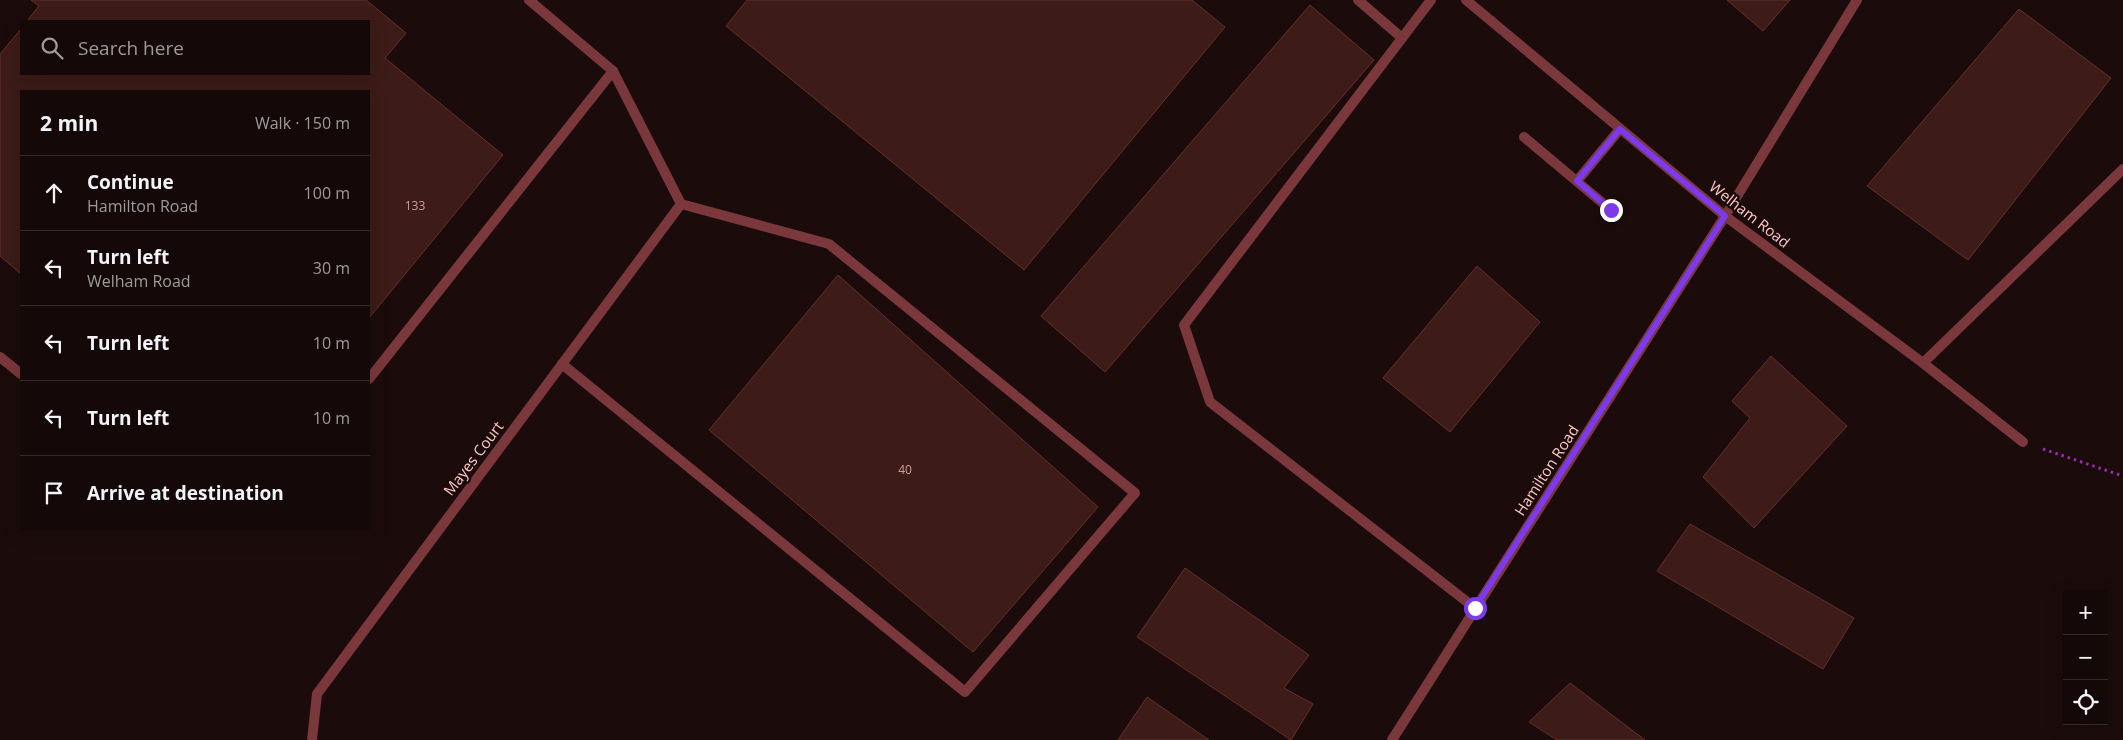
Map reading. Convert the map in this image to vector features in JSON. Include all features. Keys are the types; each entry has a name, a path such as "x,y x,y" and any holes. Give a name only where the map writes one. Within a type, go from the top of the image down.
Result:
{"street":[{"path":"529,0 613,71 681,204 829,244 1135,493 964,692 562,364"},
{"path":"1358,0 1402,38"},
{"path":"1432,0 1184,325 1210,402 1475,608"},
{"name":"Welham Road","path":"1466,0 1725,216 1923,363 2023,442"},
{"name":"Hamilton Road","path":"1392,740 1725,216 1858,0"},
{"path":"370,378 613,71"},
{"path":"1577,181 1620,129"},
{"path":"1524,137 1611,210"},
{"path":"1923,363 2123,169"},
{"name":"Mayes Court","path":"312,740 317,694 681,204"},
{"path":"0,357 20,373"}],"path":[{"path":"2023,442 2123,476"}],"building":[{"path":"31,0 366,0 406,33 385,58 503,155 370,317 370,90 20,90 20,273 0,256 0,54 20,30 20,75 370,75 370,20 28,20 39,6"},
{"path":"747,0 1192,0 1225,27 1024,270 726,26"},
{"path":"1727,0 1790,0 1763,31"},
{"path":"1310,5 1374,60 1105,372 1041,316"},
{"path":"2019,9 2111,78 1968,260 1867,186"},
{"path":"1477,266 1540,322 1450,432 1383,378"},
{"path":"838,275 1098,507 973,652 709,430"},
{"path":"1771,356 1847,426 1754,528 1703,477 1750,418 1732,401"},
{"path":"1690,524 1854,618 1823,669 1657,571"},
{"path":"1185,568 1309,655 1284,688 1313,704 1291,740 1137,637"},
{"path":"1570,683 1645,740 1557,740 1529,722"},
{"path":"1147,697 1209,740 1118,740"}],"route":[{"path":"1475,608 1725,216 1620,129 1577,181 1611,210"}]}
